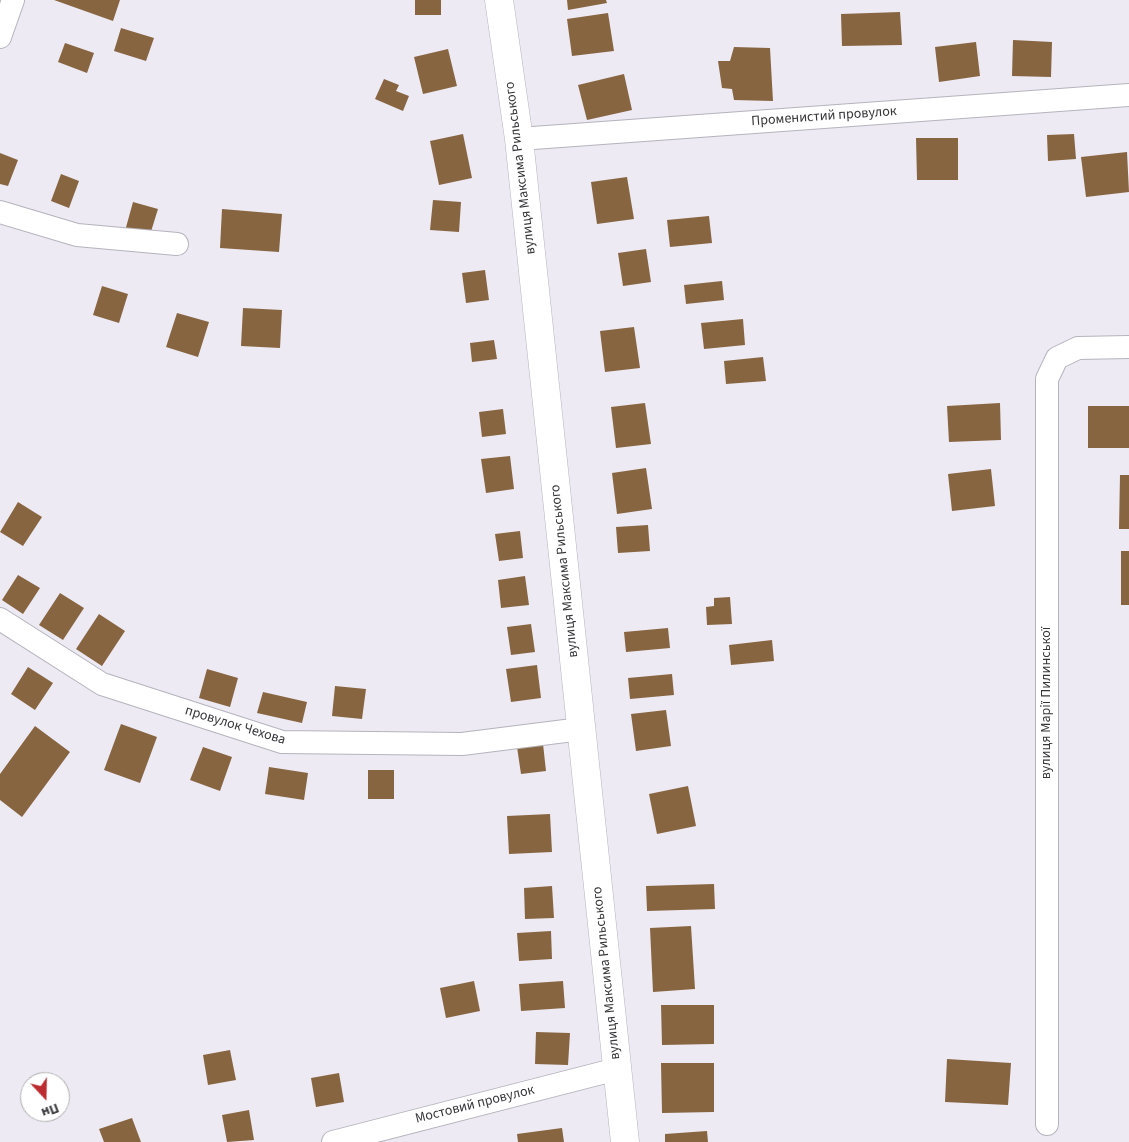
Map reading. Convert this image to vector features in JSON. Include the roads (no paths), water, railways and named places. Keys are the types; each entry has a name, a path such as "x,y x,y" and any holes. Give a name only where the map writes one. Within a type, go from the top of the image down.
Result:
{"main road":[{"name":"вулиця Максима Рильського","path":"499,0 519,139 625,1142"}],"street":[{"path":"0,37 13,0"},
{"name":"Променистий провулок","path":"519,139 1129,95"},
{"path":"0,212 77,235 177,244"},
{"name":"вулиця Марії Пилинської","path":"1047,1124 1047,379 1057,358 1078,348 1129,347"},
{"name":"провулок Чехова","path":"0,619 102,684 282,742 462,744 582,729"},
{"name":"Мостовий провулок","path":"333,1142 617,1069"}]}
